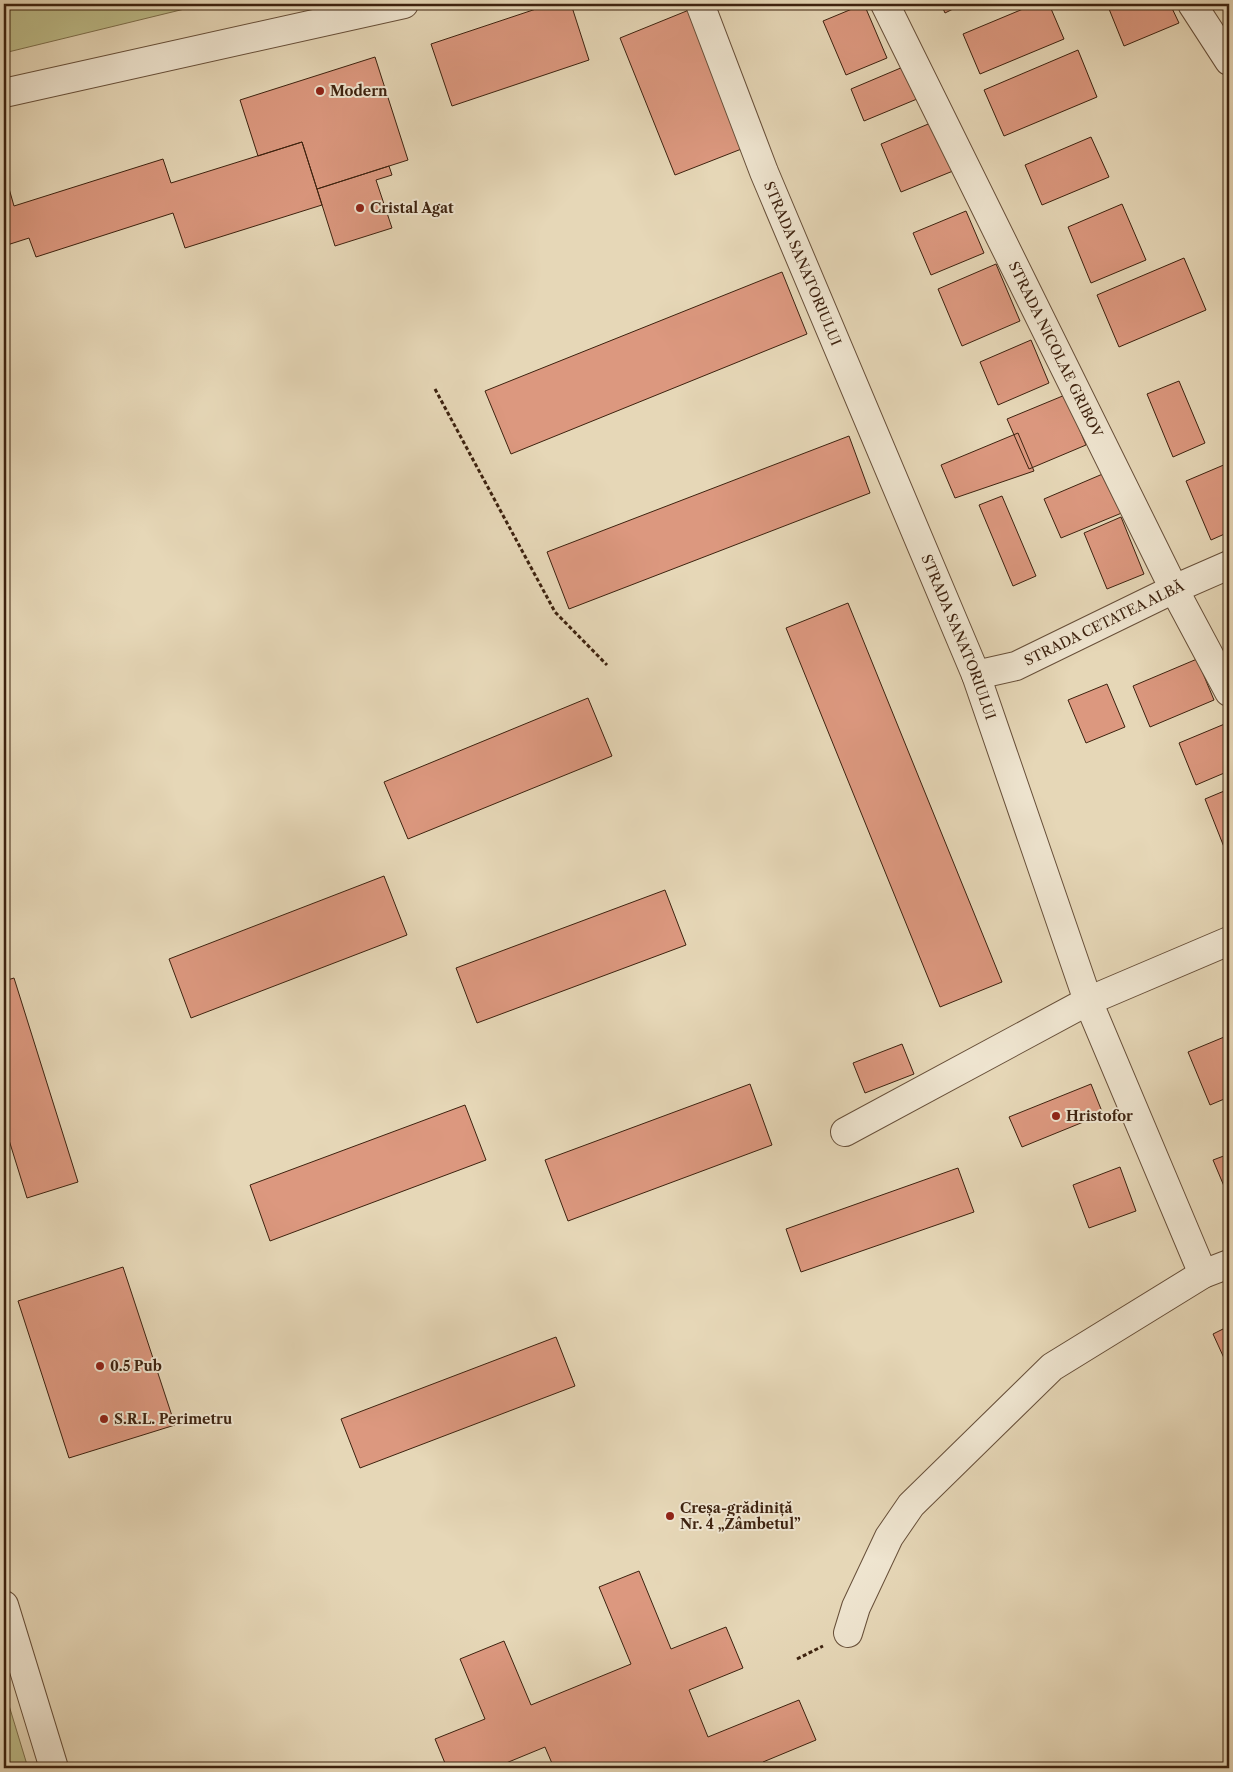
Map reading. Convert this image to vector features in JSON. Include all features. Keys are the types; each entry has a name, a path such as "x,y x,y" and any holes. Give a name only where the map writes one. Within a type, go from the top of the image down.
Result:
{"street":[{"path":"4,93 404,4"},
{"name":"STRADA SANATORIULUI","path":"700,4 764,172 976,675 1088,1001 1203,1274"},
{"name":"STRADA NICOLAE GRIBOV","path":"885,4 1174,589 1229,692"},
{"path":"1192,4 1229,61"},
{"name":"STRADA CETATEA ALBĂ","path":"976,675 1016,666 1174,589 1229,565"},
{"path":"845,1132 1088,1001 1229,941"},
{"path":"848,1633 856,1607 889,1537 911,1505 1052,1367 1203,1274 1229,1264"},
{"path":"4,1606 54,1768"}],"path":[{"path":"435,389 555,612 607,665"}],"shaded area":[{"path":"4,4 205,4 4,53"},
{"path":"4,1689 28,1768 4,1768"}],"building":[{"path":"551,4 571,4 589,60 452,106 431,44"},
{"path":"864,4 887,58 846,75 823,21"},
{"path":"941,4 963,4 945,13"},
{"path":"1035,4 1049,4 1064,39 980,74 963,34"},
{"path":"1107,4 1170,4 1179,23 1124,46"},
{"path":"689,10 744,148 675,175 620,38"},
{"path":"1078,50 1097,97 1004,136 984,90"},
{"path":"375,57 408,160 317,189 302,142 258,156 240,100"},
{"path":"903,67 917,99 864,121 851,89"},
{"path":"933,122 953,171 901,192 881,144"},
{"path":"1091,137 1109,177 1042,205 1025,165"},
{"path":"302,142 322,205 185,248 173,213 36,257 29,238 4,246 4,187 8,185 14,206 163,159 171,183"},
{"path":"389,166 392,175 376,180 392,228 335,246 317,189"},
{"path":"1122,204 1146,260 1091,283 1068,227"},
{"path":"966,211 984,253 931,275 913,233"},
{"path":"1184,258 1206,310 1119,347 1097,295"},
{"path":"996,264 1020,321 962,346 938,289"},
{"path":"782,272 807,334 511,454 485,391"},
{"path":"1031,340 1049,383 998,405 980,362"},
{"path":"1179,381 1205,443 1173,457 1147,394"},
{"path":"1065,395 1086,445 1029,469 1007,419"},
{"path":"1018,433 1034,471 955,498 941,465"},
{"path":"849,436 870,493 569,609 547,552"},
{"path":"1226,464 1229,471 1229,532 1211,540 1186,481"},
{"path":"1112,470 1129,510 1061,538 1044,499"},
{"path":"1002,496 1036,576 1013,586 979,505"},
{"path":"1121,517 1144,574 1107,589 1084,533"},
{"path":"848,603 1002,982 940,1007 786,628"},
{"path":"1197,659 1214,700 1150,727 1133,686"},
{"path":"1107,684 1125,727 1086,743 1068,700"},
{"path":"588,698 612,756 408,839 384,782"},
{"path":"1227,723 1229,771 1196,785 1179,743"},
{"path":"1229,789 1229,845 1224,847 1205,799"},
{"path":"384,876 407,935 191,1018 169,959"},
{"path":"665,890 686,945 477,1023 456,968"},
{"path":"14,978 78,1182 27,1198 4,1124 4,981"},
{"path":"1229,1035 1229,1097 1210,1105 1188,1052"},
{"path":"902,1044 914,1074 865,1093 853,1063"},
{"path":"750,1084 772,1145 568,1221 545,1160"},
{"name":"Hristofor","path":"1091,1084 1103,1114 1022,1147 1009,1117"},
{"path":"465,1105 486,1160 270,1241 250,1185"},
{"path":"1229,1154 1229,1198 1213,1160"},
{"path":"1120,1167 1136,1211 1089,1228 1073,1185"},
{"path":"958,1168 974,1212 801,1272 786,1229"},
{"path":"123,1267 175,1425 69,1458 18,1301"},
{"path":"1229,1326 1229,1369 1213,1334"},
{"path":"556,1337 575,1386 360,1468 341,1419"},
{"path":"639,1571 671,1649 726,1627 743,1668 689,1690 708,1737 799,1700 816,1740 763,1762 766,1768 554,1768 545,1747 494,1768 447,1768 435,1739 485,1719 460,1659 504,1641 531,1705 631,1664 599,1587"}],"place":[{"name":"Modern","path":"320,91"},
{"name":"Cristal Agat","path":"360,208"},
{"name":"Hristofor","path":"1056,1116"},
{"name":"0.5 Pub","path":"100,1366"},
{"name":"S.R.L. Perimetru","path":"104,1419"},
{"name":"Creșa-grădiniță Nr. 4 „Zâmbetul”","path":"670,1516"}]}
